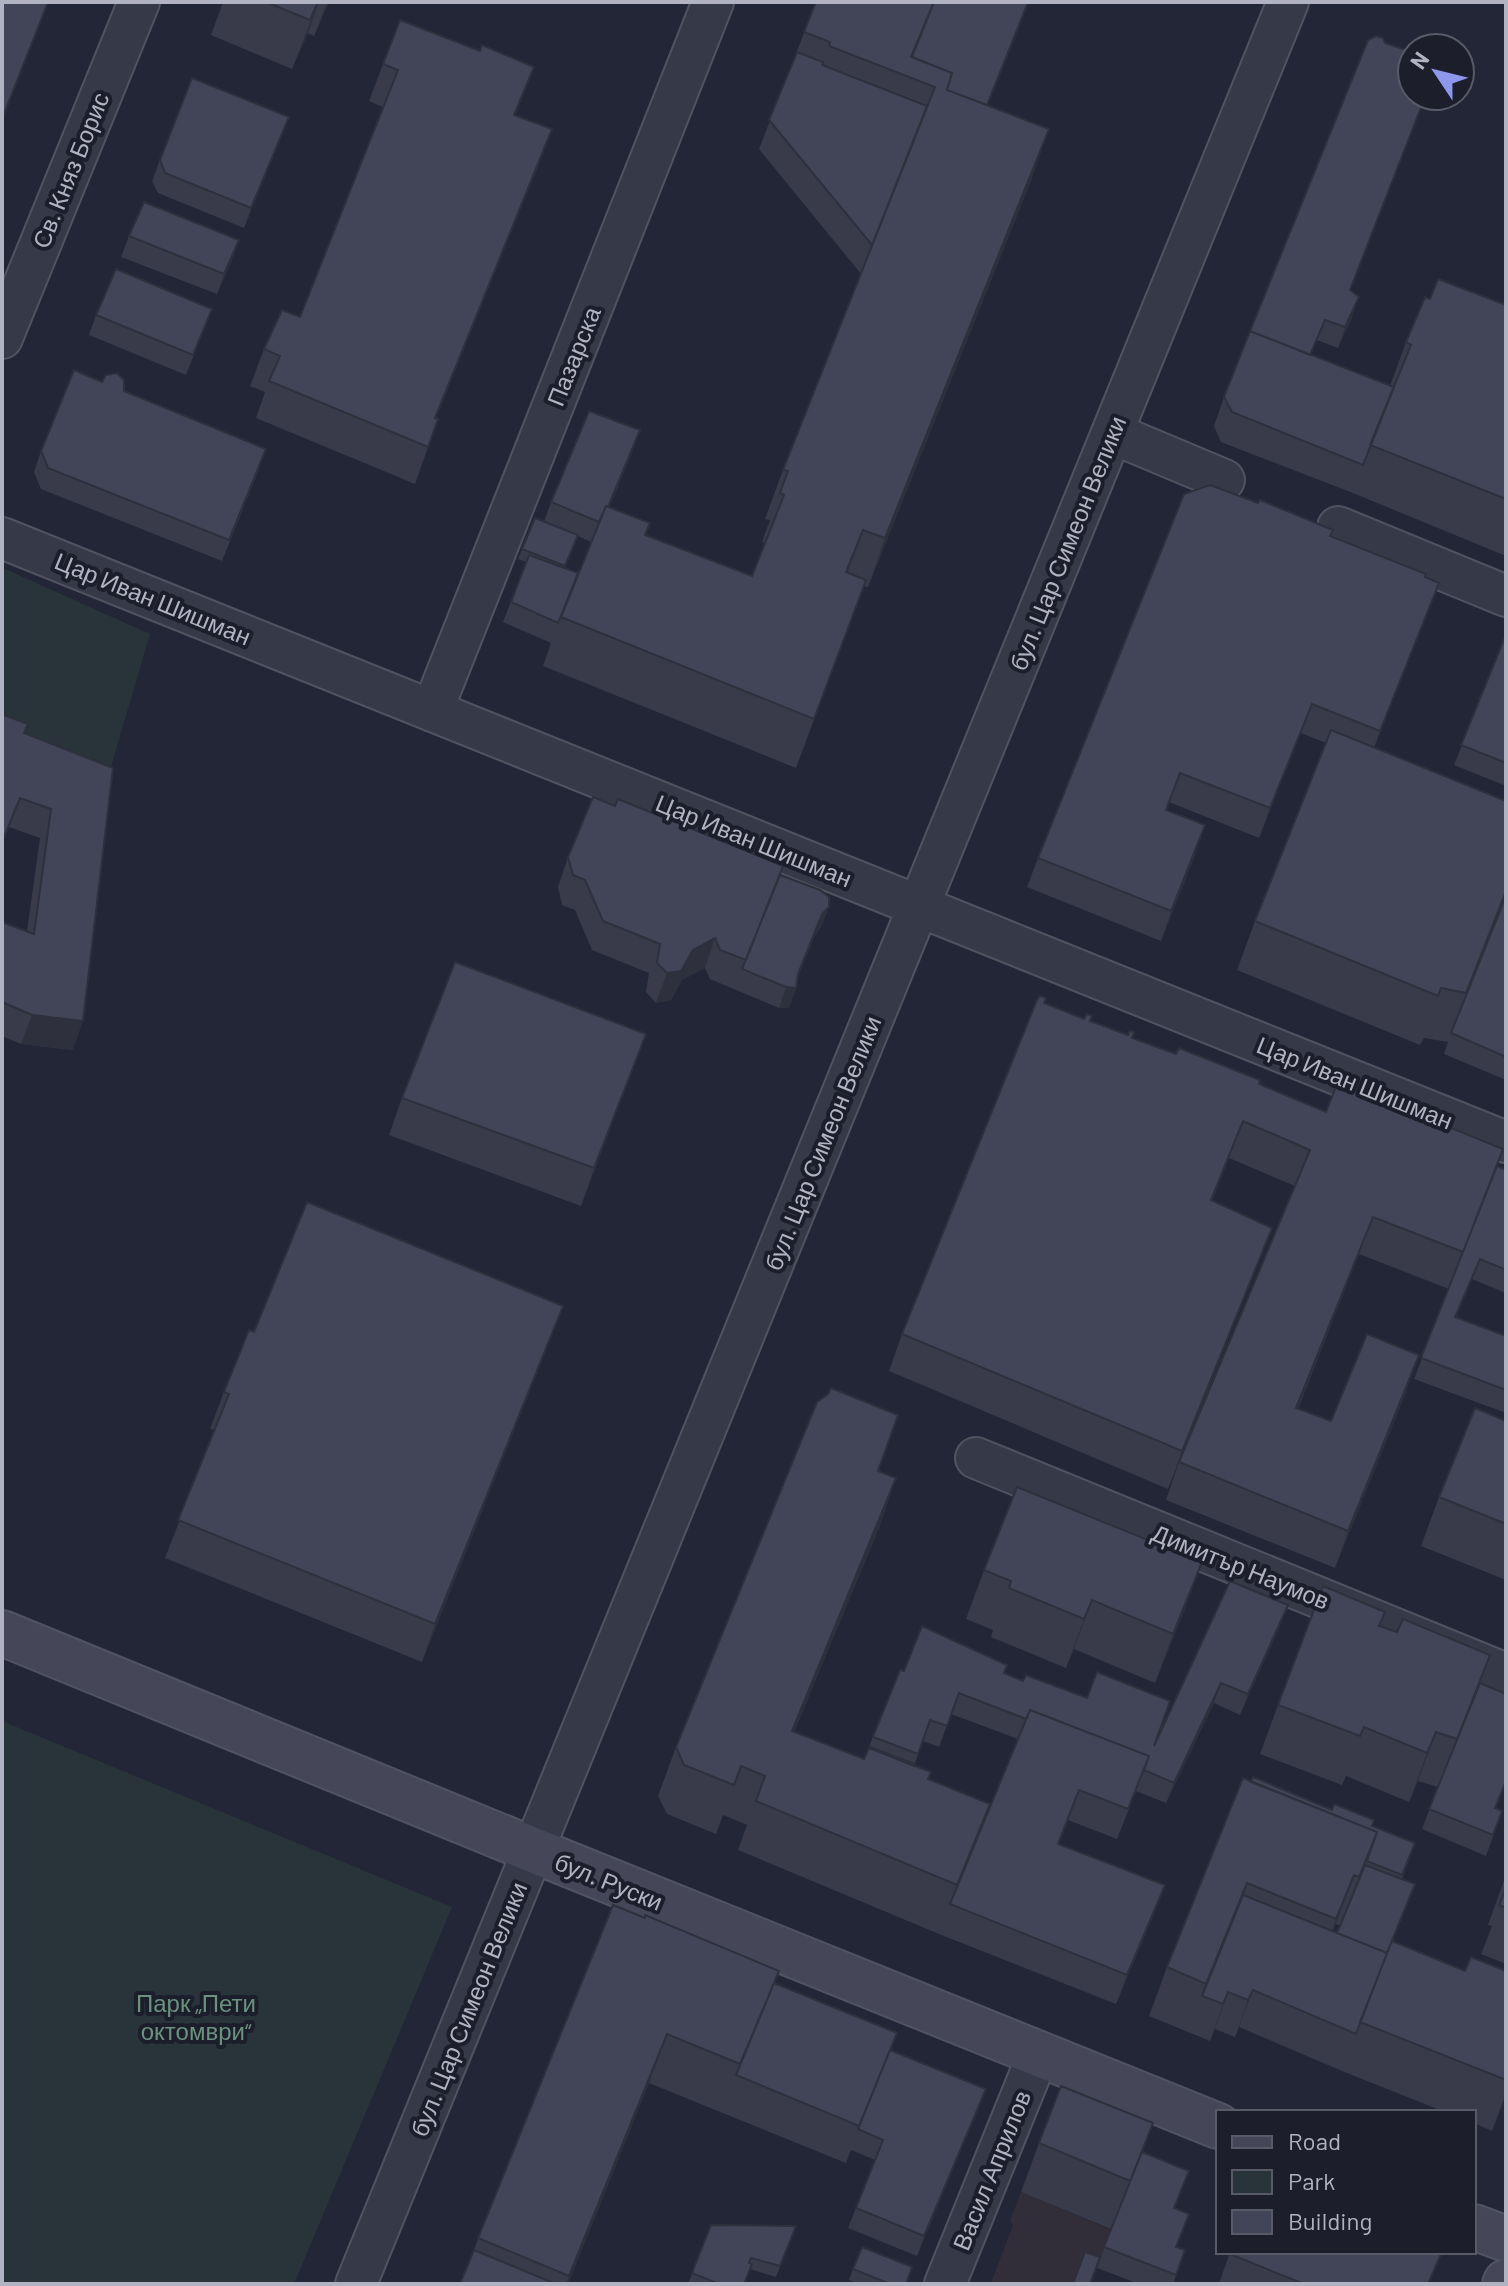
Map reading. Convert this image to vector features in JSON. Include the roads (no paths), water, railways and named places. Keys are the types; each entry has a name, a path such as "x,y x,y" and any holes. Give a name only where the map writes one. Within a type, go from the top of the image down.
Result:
{"street":[{"name":"Св. Княз Борис","path":"2,338 139,2"},
{"name":"Пазарска","path":"432,711 713,2"},
{"name":"бул. Цар Симеон Велики","path":"356,2284 1288,2"},
{"path":"1112,433 1224,480"},
{"path":"1338,527 1506,596"},
{"name":"Цар Иван Шишман","path":"2,538 1506,1142"},
{"name":"Димитър Наумов","path":"976,1458 1506,1674"},
{"name":"бул. Руски","path":"2,1633 1216,2125"},
{"name":"Васил Априлов","path":"945,2284 1038,2055"},
{"path":"1476,2228 1506,2239"}],"park label":[{"name":"Парк „Пети октомври“","path":"196,2016"}]}
